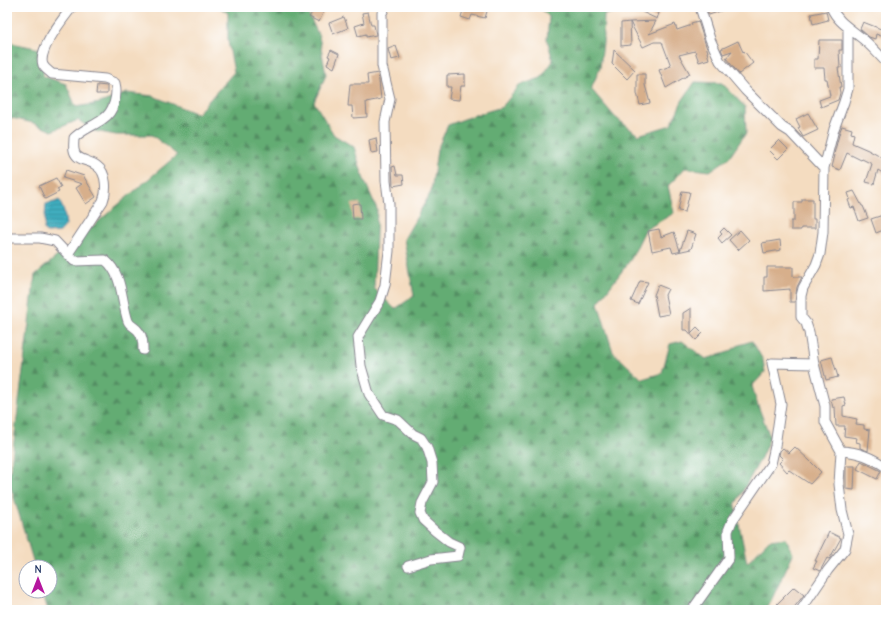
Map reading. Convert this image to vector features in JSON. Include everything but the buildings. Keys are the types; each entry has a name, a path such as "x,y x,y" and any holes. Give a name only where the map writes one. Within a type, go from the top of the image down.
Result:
{"street":[{"path":"68,254 104,201 106,192 105,180 101,171 97,166 77,156 74,151 74,138 79,132 104,119 115,103 116,89 115,82 105,79 52,74 43,64 42,56 48,42 72,7"},
{"path":"385,7 382,13 382,66 390,98 384,122 386,181 389,204 389,251 385,285 380,301 358,337 361,366 369,394 383,415 398,420 413,434 420,438 427,447 432,462 433,482 422,503 420,512 423,520 449,542 460,547 458,556 430,559 408,566"},
{"path":"700,7 710,39 720,61 782,127 790,132 824,168"},
{"path":"831,7 834,15 848,28 860,36 886,62"},
{"path":"801,610 828,570 845,550 848,534 842,510 840,484 841,451 825,422 825,406 814,364 809,332 806,323 800,317 800,296 816,265 820,254 824,232 824,168 834,128 848,89 848,28"},
{"path":"7,238 40,238 55,242 74,261 105,260 109,263 120,285 129,323 139,332 143,350"},
{"path":"692,610 729,558 728,532 732,521 771,464 781,404 772,363 814,364"},
{"path":"841,451 854,452 886,467"}],"green space":[{"path":"219,7 305,7 319,36 326,75 314,102 334,135 354,147 363,177 377,209 374,288 395,309 414,296 404,239 431,192 437,150 448,125 502,107 520,85 541,78 553,61 547,39 549,17 539,7 624,7 623,10 604,15 600,68 591,89 615,117 638,135 671,125 682,101 695,82 722,83 745,107 746,133 729,158 710,171 685,168 668,186 674,213 645,230 631,259 598,303 613,352 642,379 662,373 670,344 682,341 706,359 729,352 739,345 752,341 763,360 765,372 752,386 770,437 760,460 735,505 747,563 769,540 786,538 793,554 771,601 765,610 48,610 45,599 58,599 58,559 33,559 9,481 35,275 177,155 152,135 116,135 94,131 78,120 52,131 33,123 7,116 7,42 45,50 43,76 66,84 76,107 100,103 127,93 153,96 197,114 234,72 228,41 228,13"}],"water":[{"path":"59,200 64,211 66,225 60,232 47,233 44,230 46,204"}]}
